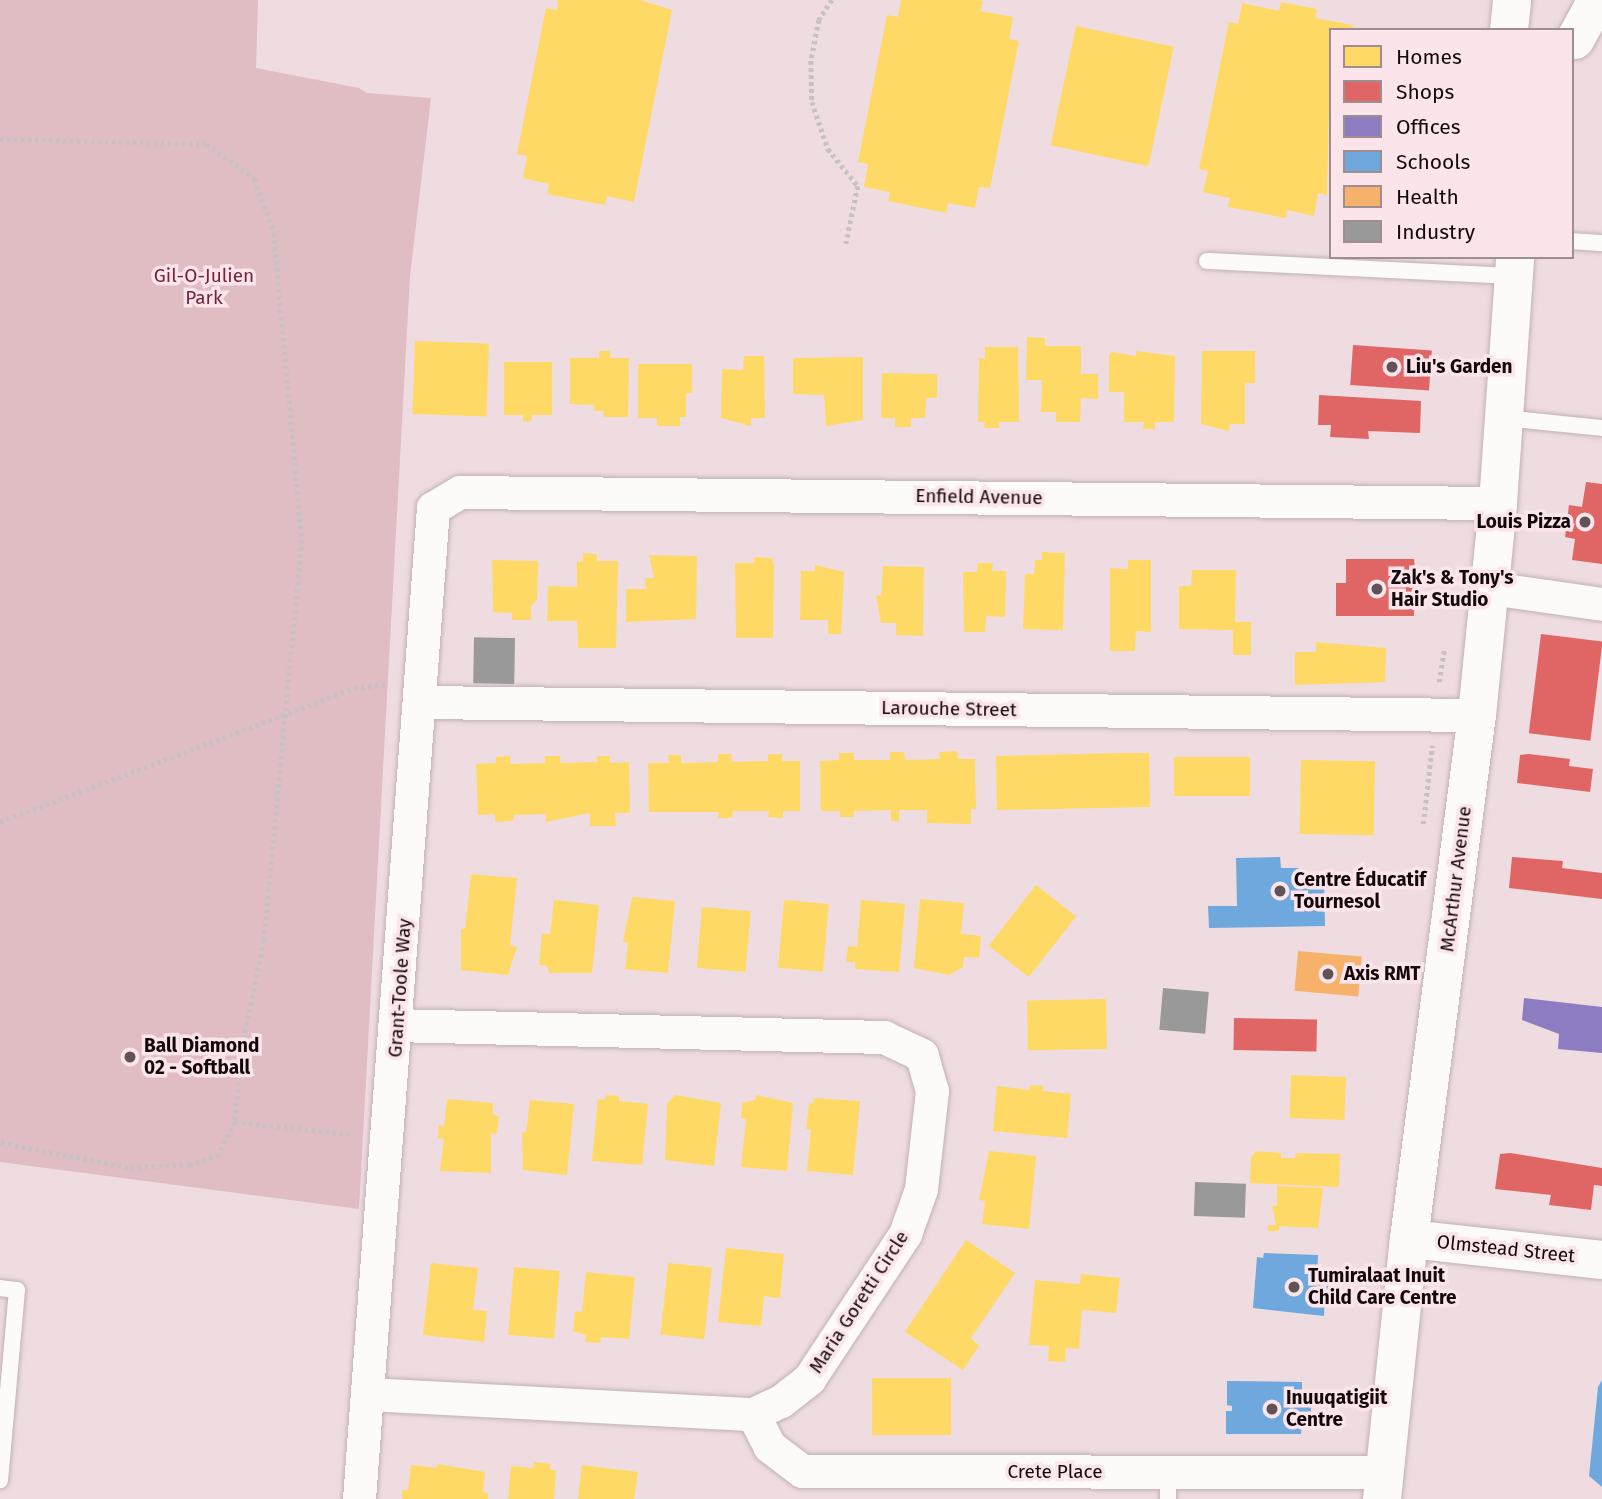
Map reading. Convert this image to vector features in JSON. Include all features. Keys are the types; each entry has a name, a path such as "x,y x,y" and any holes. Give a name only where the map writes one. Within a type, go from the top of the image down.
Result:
{"main road":[{"path":"1509,28 1512,0"},
{"path":"1574,49 1578,0"},
{"path":"1574,49 1597,0"},
{"name":"McArthur Avenue","path":"1383,1486 1409,1239 1477,715 1498,503 1515,266"},
{"name":"Olmstead Street","path":"1409,1239 1602,1260"}],"street":[{"name":"Enfield Avenue","path":"460,492 1498,503"},
{"name":"Grant-Toole Way","path":"359,1499 397,1025 433,508 460,492"},
{"path":"1489,588 1602,604"},
{"name":"Larouche Street","path":"422,690 1477,715"},
{"name":"Maria Goretti Circle","path":"368,1394 753,1414 781,1401 810,1378 905,1234 921,1189 932,1091 922,1055 884,1037 397,1025"},
{"name":"Crete Place","path":"753,1414 769,1446 802,1471 1168,1486 1383,1486"}],"lane":[{"path":"1574,241 1602,243"},
{"path":"1207,261 1515,266"},
{"path":"1505,418 1602,428"},
{"path":"0,1287 18,1290 0,1480"}],"path":[{"path":"832,0 819,20 810,61 812,102 828,149 858,186 846,244"},
{"path":"0,139 207,144 255,179 274,233 302,540 288,713 264,940 241,1054 235,1122 219,1155 190,1165 128,1168 0,1143"},
{"path":"0,822 354,688 422,690"},
{"path":"235,1122 388,1137"}],"green space":[{"name":"Gil-O-Julien Park","path":"0,0 258,0 256,68 359,88 367,93 431,98 410,276 359,1209 0,1162"}],"building: Homes":[{"path":"558,0 640,0 672,10 634,202 607,196 605,205 547,194 549,184 523,178 527,156 517,154 546,8 557,10"},
{"path":"901,0 978,0 983,1 980,11 1013,17 1009,39 1019,41 990,188 979,187 975,208 948,203 946,213 888,201 890,192 864,187 868,164 858,162 887,15 898,17"},
{"path":"1281,2 1317,9 1315,18 1353,25 1352,28 1329,28 1327,195 1318,193 1314,216 1287,210 1286,218 1228,207 1230,198 1203,192 1208,171 1199,169 1229,22 1238,24 1242,3 1279,11"},
{"path":"1076,26 1174,47 1148,166 1051,145"},
{"path":"1027,337 1045,338 1045,346 1081,346 1081,374 1098,374 1098,399 1081,398 1080,422 1056,422 1056,412 1041,412 1042,380 1026,380"},
{"path":"415,341 489,344 486,417 412,414"},
{"path":"985,347 1018,347 1019,422 999,422 999,428 984,428 985,422 978,422 979,358 985,359"},
{"path":"599,351 610,351 610,358 629,358 628,417 603,417 604,411 594,411 594,405 570,404 570,358 599,358"},
{"path":"1136,351 1175,356 1174,422 1155,422 1155,429 1143,429 1144,422 1124,422 1124,392 1109,392 1109,356 1111,352 1136,356"},
{"path":"1202,351 1255,351 1255,383 1245,383 1245,424 1230,424 1229,431 1201,424"},
{"path":"744,356 764,356 765,418 751,418 751,426 721,418 722,369 743,370"},
{"path":"863,357 863,420 826,426 824,395 793,394 793,358"},
{"path":"504,362 552,362 552,415 532,415 531,421 523,422 523,415 504,415"},
{"path":"638,364 692,364 692,393 686,393 686,417 680,417 680,426 657,426 657,418 638,418"},
{"path":"882,373 937,374 937,398 926,398 925,418 911,418 911,427 895,427 895,418 881,418"},
{"path":"1042,552 1065,553 1063,630 1023,629 1025,574 1034,574 1035,560 1042,560"},
{"path":"583,553 597,554 597,561 618,561 616,648 578,648 577,621 547,621 548,586 577,587 577,561 583,562"},
{"path":"649,555 697,556 696,619 626,622 626,589 646,589 645,578 654,578"},
{"path":"754,557 771,558 774,564 773,638 736,638 735,563 754,563"},
{"path":"492,560 538,561 537,600 531,606 531,620 512,620 512,613 493,612"},
{"path":"1128,560 1151,560 1151,632 1136,631 1135,651 1110,651 1110,568 1128,569"},
{"path":"978,563 993,563 992,571 1006,571 1005,617 986,616 985,632 964,632 963,572 977,572"},
{"path":"815,565 844,572 841,634 828,634 828,620 800,620 801,571 815,571"},
{"path":"883,566 924,567 923,636 896,635 896,623 881,623 876,595 881,596"},
{"path":"1192,570 1236,570 1235,622 1251,622 1251,655 1233,655 1233,630 1179,629 1179,586 1191,586"},
{"path":"1316,642 1386,648 1385,682 1295,685 1295,652 1316,652"},
{"path":"957,751 958,759 975,759 976,809 971,809 971,824 927,823 927,810 899,810 899,821 891,821 891,810 854,811 854,817 840,817 840,811 821,811 820,761 839,760 839,753 854,753 854,760 890,760 890,752 904,752 905,760 940,759 939,752"},
{"path":"1149,753 1150,807 997,810 996,756"},
{"path":"718,754 731,754 732,762 768,761 768,754 782,754 782,761 800,761 800,811 783,811 783,818 768,817 769,811 733,811 732,818 718,818 718,812 649,812 648,763 669,763 668,755 681,755 681,763 718,762"},
{"path":"510,756 510,764 545,763 545,756 560,756 560,763 597,762 597,756 610,756 610,763 629,762 630,813 615,813 616,826 590,826 590,813 546,822 546,814 514,815 513,821 495,822 495,814 478,815 476,764 496,763 496,757"},
{"path":"1174,757 1250,757 1250,796 1174,796"},
{"path":"1301,760 1375,761 1374,835 1300,834"},
{"path":"471,874 517,878 510,946 517,947 508,975 461,970 461,929 465,929"},
{"path":"1036,885 1076,916 1029,977 989,946"},
{"path":"632,897 675,901 668,973 625,969 628,943 623,942"},
{"path":"920,899 964,903 961,934 981,936 979,958 964,957 963,967 949,975 914,968"},
{"path":"554,900 599,905 592,973 549,973 547,966 539,965 542,934 550,934"},
{"path":"784,900 829,904 823,972 778,968"},
{"path":"861,900 905,904 899,972 855,969 855,962 846,962 848,946 857,947"},
{"path":"702,907 751,911 745,972 697,968"},
{"path":"1106,999 1107,1049 1028,1050 1027,1000"},
{"path":"1291,1075 1346,1077 1344,1120 1289,1118"},
{"path":"1030,1085 1043,1086 1043,1091 1071,1094 1067,1138 993,1131 997,1086 1030,1090"},
{"path":"606,1095 619,1096 619,1101 648,1104 642,1165 592,1161 598,1099 605,1100"},
{"path":"675,1095 721,1103 714,1166 665,1160 667,1104"},
{"path":"756,1095 793,1103 787,1171 741,1167 746,1119 741,1118 742,1103 755,1100"},
{"path":"814,1098 860,1101 853,1175 807,1171 811,1129 806,1129 809,1103 813,1104"},
{"path":"447,1099 493,1103 493,1115 499,1116 497,1134 491,1133 491,1173 440,1171 444,1139 438,1138 439,1125 444,1126"},
{"path":"530,1100 574,1104 567,1175 523,1170 522,1132 526,1133"},
{"path":"989,1151 1036,1156 1029,1229 982,1224 985,1201 979,1200"},
{"path":"1256,1151 1281,1153 1281,1158 1295,1158 1296,1153 1340,1154 1339,1187 1250,1183 1251,1157"},
{"path":"1277,1186 1323,1188 1318,1228 1279,1226 1279,1231 1268,1231 1268,1225 1276,1225 1272,1206 1277,1206"},
{"path":"966,1240 1015,1273 971,1338 979,1346 963,1370 905,1332"},
{"path":"726,1248 784,1254 780,1298 764,1296 761,1326 718,1322"},
{"path":"431,1263 478,1268 473,1310 487,1311 484,1342 423,1335"},
{"path":"668,1263 712,1268 704,1339 660,1335"},
{"path":"514,1267 560,1271 554,1339 508,1335"},
{"path":"586,1272 635,1277 629,1339 601,1337 600,1343 585,1342 586,1335 573,1331 575,1311 582,1312"},
{"path":"1081,1274 1120,1278 1116,1313 1082,1310 1079,1349 1066,1348 1065,1362 1048,1361 1049,1346 1029,1345 1035,1280 1080,1284"},
{"path":"872,1378 951,1378 951,1435 872,1435"},
{"path":"534,1462 551,1464 550,1470 556,1470 554,1499 508,1499 511,1466 533,1468"},
{"path":"437,1464 485,1472 483,1492 488,1493 488,1499 402,1499 402,1490 408,1490 411,1465 437,1468"},
{"path":"582,1465 638,1472 634,1499 578,1499"}],"building: Shops":[{"name":"Liu's Garden","path":"1353,345 1432,351 1429,390 1350,385"},
{"path":"1319,395 1421,401 1420,433 1368,431 1369,439 1330,437 1331,425 1318,425"},
{"name":"Louis Pizza","path":"1586,482 1602,484 1602,564 1572,560 1575,539 1565,537 1569,505 1582,507"},
{"name":"Zak's & Tony's Hair Studio","path":"1346,559 1414,559 1418,595 1414,595 1414,616 1336,616 1336,583 1346,583"},
{"path":"1541,634 1602,641 1590,741 1529,733"},
{"path":"1520,755 1570,759 1569,766 1593,769 1590,792 1517,783"},
{"path":"1512,857 1563,861 1562,868 1602,873 1602,899 1509,888"},
{"path":"1234,1018 1317,1019 1316,1051 1233,1050"},
{"path":"1510,1153 1602,1168 1602,1186 1594,1185 1591,1210 1549,1205 1551,1195 1495,1189 1500,1154"}],"building: Offices":[{"path":"1524,998 1602,1007 1602,1053 1558,1049 1559,1034 1522,1020"}],"building: Schools":[{"name":"Centre Éducatif Tournesol","path":"1280,857 1281,868 1299,868 1299,877 1324,877 1325,926 1209,928 1208,906 1237,906 1236,858"},
{"name":"Tumiralaat Inuit Child Care Centre","path":"1264,1253 1318,1255 1317,1277 1335,1280 1334,1295 1325,1295 1324,1316 1253,1308 1257,1257 1263,1258"},
{"path":"1602,1380 1602,1487 1589,1476 1598,1387"},
{"name":"Inuuqatigiit Centre","path":"1227,1381 1302,1382 1302,1401 1311,1401 1311,1416 1302,1416 1301,1434 1226,1434 1226,1411 1232,1411 1232,1406 1227,1405"}],"building: Health":[{"name":"Axis RMT","path":"1298,951 1362,957 1358,996 1295,991"}],"building: Industry":[{"path":"474,637 515,638 514,684 473,683"},
{"path":"1163,988 1209,992 1205,1034 1159,1030"},
{"path":"1195,1182 1246,1184 1245,1218 1194,1216"}],"place":[{"name":"Liu's Garden","path":"1392,367"},
{"name":"Louis Pizza","path":"1585,522"},
{"name":"Zak's & Tony's Hair Studio","path":"1377,589"},
{"name":"Centre Éducatif Tournesol","path":"1280,891"},
{"name":"Axis RMT","path":"1328,974"},
{"name":"Ball Diamond 02 - Softball","path":"130,1057"},
{"name":"Tumiralaat Inuit Child Care Centre","path":"1294,1287"},
{"name":"Inuuqatigiit Centre","path":"1272,1409"}]}
